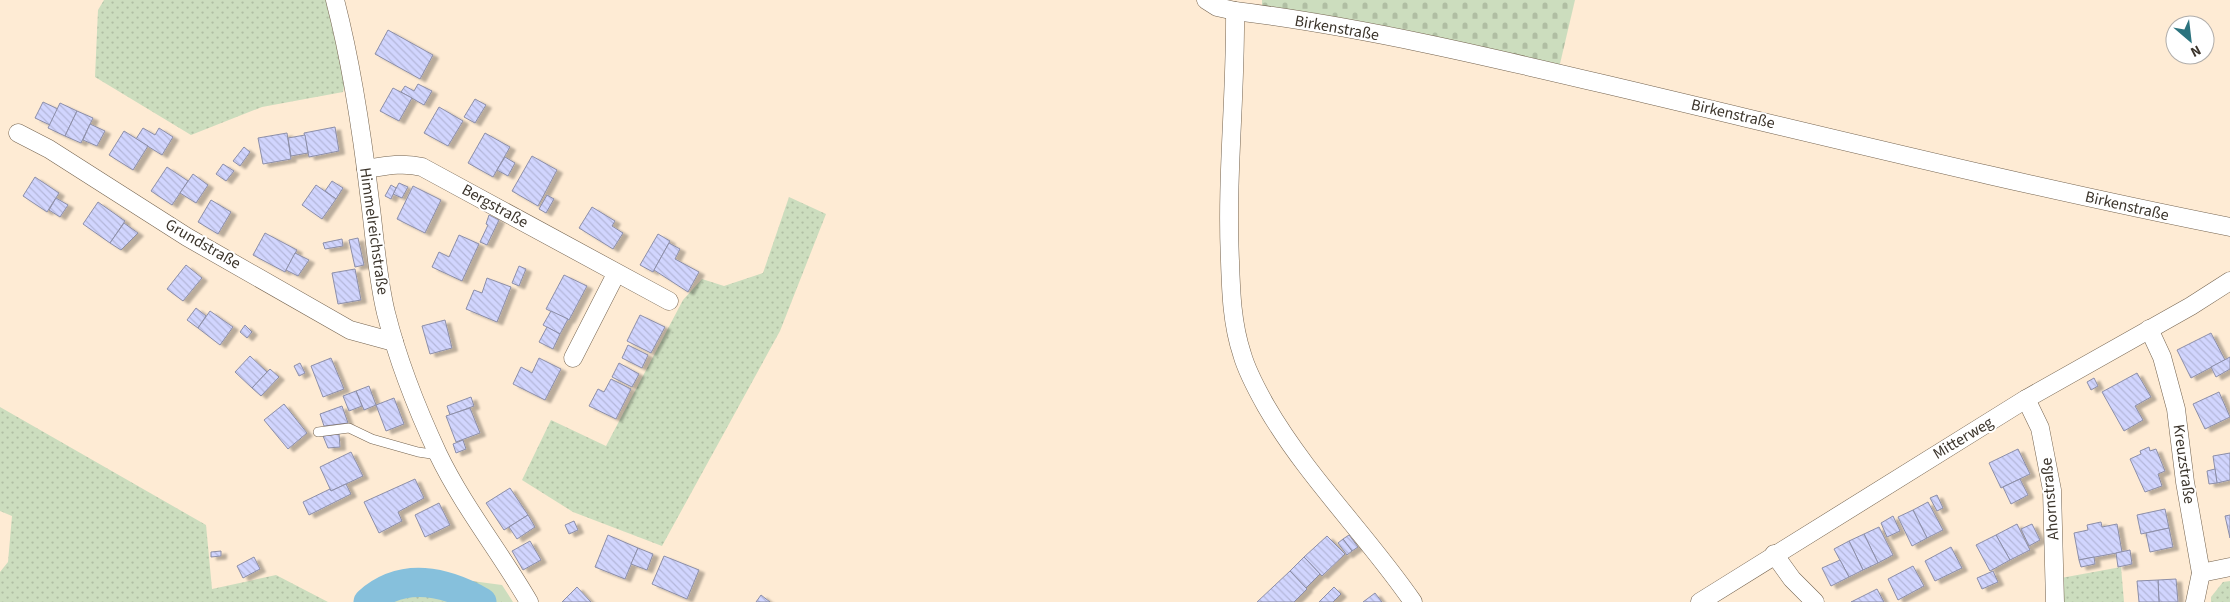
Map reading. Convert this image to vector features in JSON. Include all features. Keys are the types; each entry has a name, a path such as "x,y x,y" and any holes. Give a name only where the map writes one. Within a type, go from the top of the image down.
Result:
{"street":[{"name":"Himmelreichstraße","path":"335,0 353,85 366,169 379,277 394,342 413,397 438,455 529,602"},
{"name":"Birkenstraße","path":"1206,0 1217,7 1234,11 1413,41 2148,211 2230,228"},
{"path":"1234,11 1235,60 1228,207 1234,322 1242,354 1266,406 1324,490 1413,602"},
{"name":"Grundstraße","path":"18,133 70,162 187,237 350,330 394,342"},
{"name":"Bergstraße","path":"366,169 397,164 422,167 481,197 616,274 669,301"},
{"path":"573,358 616,274"},
{"name":"Mitterweg","path":"1700,602 1774,554 2026,399 2230,281"},
{"name":"Kreuzstraße","path":"2149,329 2162,357 2176,409 2185,482 2201,573 2195,602"},
{"name":"Ahornstraße","path":"2026,399 2040,428 2052,490 2054,602"},
{"path":"1774,554 1792,579 1815,602"},
{"path":"2201,573 2230,567"}],"lane":[{"path":"318,432 350,428 372,439 418,452 438,455"}],"green space":[{"path":"104,0 326,0 345,81 343,92 262,107 191,135 95,77 98,10"},
{"path":"1262,0 1575,0 1559,68 1262,7"},
{"path":"789,197 826,214 780,331 662,546 573,512 522,480 551,420 606,446 683,300 702,279 724,286 763,273"},
{"path":"0,407 206,525 212,589 276,575 328,602 0,602 0,572 8,562 12,516 0,511"},
{"path":"2121,567 2124,602 2062,602 2061,578"},
{"path":"396,573 419,574 502,585 513,602 455,602 432,591 386,599"},
{"path":"2230,581 2230,602 2211,602 2211,597 2223,582"},
{"path":"432,591 455,602 386,602 386,599"}],"building":[{"path":"388,30 433,55 420,79 375,54"},
{"path":"418,84 432,91 424,105 401,92 405,86 414,91"},
{"path":"393,88 412,98 399,121 380,111"},
{"path":"475,99 486,105 475,123 464,117"},
{"path":"43,102 58,109 50,125 35,118"},
{"path":"60,103 77,111 65,136 48,128"},
{"path":"439,107 463,121 448,146 424,133"},
{"path":"77,111 93,118 81,143 65,136"},
{"path":"90,124 105,131 97,146 83,140"},
{"path":"335,127 339,151 309,157 304,133"},
{"path":"143,128 155,135 159,128 173,137 162,155 136,139"},
{"path":"124,131 148,146 133,170 109,155"},
{"path":"287,133 291,159 263,164 258,138"},
{"path":"485,133 510,147 493,177 468,163"},
{"path":"305,135 308,153 291,156 288,138"},
{"path":"244,147 250,152 240,166 233,161"},
{"path":"532,156 557,170 538,206 512,191"},
{"path":"505,157 515,163 508,176 497,170"},
{"path":"223,164 234,171 226,181 216,174"},
{"path":"167,167 188,181 172,205 151,191"},
{"path":"193,174 208,185 196,203 180,193"},
{"path":"35,177 59,193 47,212 23,196"},
{"path":"332,181 343,188 336,199 325,191"},
{"path":"399,183 408,187 402,198 393,194"},
{"path":"316,185 336,199 322,219 302,205"},
{"path":"391,185 396,188 391,199 385,196"},
{"path":"413,186 441,200 425,233 397,219"},
{"path":"547,195 554,199 546,213 539,209"},
{"path":"56,198 68,205 60,217 49,210"},
{"path":"211,200 231,212 218,234 198,222"},
{"path":"98,202 125,221 110,243 83,224"},
{"path":"592,207 615,221 612,226 623,233 613,249 579,228"},
{"path":"489,215 499,220 487,245 480,242 488,225 486,224"},
{"path":"124,223 138,233 121,250 110,243"},
{"path":"265,233 297,250 285,272 253,255"},
{"path":"658,234 670,241 653,272 640,265"},
{"path":"459,235 479,244 462,281 432,267 439,252 449,257"},
{"path":"358,238 364,265 355,267 349,240"},
{"path":"342,239 343,246 325,249 323,243"},
{"path":"669,243 680,249 675,259 699,272 688,292 654,270"},
{"path":"295,253 309,260 298,276 286,270"},
{"path":"186,265 202,278 183,301 167,289"},
{"path":"519,266 526,269 519,286 512,283"},
{"path":"355,269 361,300 338,304 332,273"},
{"path":"564,275 587,286 569,320 546,309"},
{"path":"487,278 511,287 497,322 466,309 474,290 482,293"},
{"path":"196,308 206,316 198,328 187,320"},
{"path":"210,311 233,327 220,345 198,328"},
{"path":"551,311 568,319 560,334 543,325"},
{"path":"640,315 665,327 651,353 627,341"},
{"path":"445,320 452,348 430,354 422,326"},
{"path":"245,325 252,332 247,338 240,332"},
{"path":"547,327 560,334 553,349 539,342"},
{"path":"2211,333 2225,360 2191,378 2177,350"},
{"path":"628,345 648,355 642,368 622,358"},
{"path":"250,356 267,372 252,388 235,372"},
{"path":"2230,357 2230,369 2216,377 2211,367"},
{"path":"331,358 344,389 323,397 311,366"},
{"path":"539,358 561,369 545,400 513,384 521,367 532,373"},
{"path":"300,363 305,373 299,376 294,366"},
{"path":"619,363 639,374 632,387 612,377"},
{"path":"270,369 279,377 261,396 252,388"},
{"path":"2137,373 2151,397 2135,406 2143,420 2124,431 2102,392"},
{"path":"2094,378 2098,386 2091,390 2087,382"},
{"path":"611,379 631,389 616,419 589,406 598,389 604,392"},
{"path":"369,386 376,405 364,410 356,391"},
{"path":"356,391 362,406 349,411 343,396"},
{"path":"2219,392 2230,417 2205,429 2193,404"},
{"path":"471,397 474,406 450,415 447,406"},
{"path":"394,398 404,424 386,431 376,405"},
{"path":"284,404 307,433 288,449 264,420"},
{"path":"342,406 348,423 324,426 320,414"},
{"path":"470,408 480,433 456,442 446,416"},
{"path":"339,434 340,447 328,448 323,436"},
{"path":"463,440 466,449 456,453 453,444"},
{"path":"2149,447 2150,451 2156,449 2165,471 2158,474 2162,486 2145,492 2130,459 2141,454 2140,451"},
{"path":"2018,449 2030,474 2001,488 1989,463"},
{"path":"351,452 363,476 331,491 320,467"},
{"path":"2230,453 2230,480 2217,483 2213,456"},
{"path":"2215,469 2217,483 2209,484 2207,471"},
{"path":"415,479 424,498 398,512 402,521 379,533 364,502"},
{"path":"2020,479 2028,495 2011,504 2003,487"},
{"path":"346,484 351,494 309,515 303,502 330,489 331,491"},
{"path":"510,488 528,515 504,530 486,503"},
{"path":"1937,495 1943,508 1937,511 1930,498"},
{"path":"1928,502 1943,530 1927,538 1913,510"},
{"path":"439,503 450,525 425,537 415,515"},
{"path":"2165,509 2169,528 2141,534 2137,515"},
{"path":"1913,510 1927,538 1912,546 1898,517"},
{"path":"528,515 535,527 517,539 509,527"},
{"path":"2230,515 2230,538 2225,516"},
{"path":"1893,516 1900,531 1887,537 1881,523"},
{"path":"574,521 578,530 569,534 565,525"},
{"path":"2101,522 2102,527 2117,524 2122,552 2079,560 2074,533 2088,530 2087,525"},
{"path":"2017,524 2030,550 2010,560 1996,535"},
{"path":"2032,524 2040,540 2029,546 2021,529"},
{"path":"1879,527 1893,555 1878,563 1864,534"},
{"path":"2169,528 2173,547 2150,552 2146,533"},
{"path":"1864,534 1878,563 1863,570 1849,541"},
{"path":"608,535 638,548 625,579 595,567"},
{"path":"1349,535 1358,547 1352,551 1343,539"},
{"path":"1996,535 2010,560 1990,571 1976,545"},
{"path":"1327,536 1345,554 1322,576 1304,557"},
{"path":"1343,539 1352,551 1347,555 1338,543"},
{"path":"530,541 541,560 523,570 512,551"},
{"path":"1849,541 1863,570 1849,577 1834,549"},
{"path":"1951,547 1962,568 1935,581 1925,561"},
{"path":"638,548 653,554 647,570 631,564"},
{"path":"2130,550 2132,564 2118,567 2116,553"},
{"path":"221,551 221,556 211,557 211,552"},
{"path":"664,556 699,570 687,599 652,584"},
{"path":"254,557 260,569 243,578 237,566"},
{"path":"1304,557 1320,574 1306,588 1290,571"},
{"path":"2094,557 2095,564 2081,567 2079,560"},
{"path":"1840,560 1849,577 1831,586 1822,568"},
{"path":"1913,566 1924,586 1898,600 1888,579"},
{"path":"1290,571 1307,589 1294,602 1257,602"},
{"path":"1993,571 1998,582 1982,589 1977,578"},
{"path":"2176,579 2178,602 2159,602 2158,580"},
{"path":"2158,580 2159,602 2139,602 2137,581"},
{"path":"577,587 591,602 562,602"},
{"path":"1334,587 1341,594 1333,602 1319,602"},
{"path":"1877,589 1884,602 1851,602"},
{"path":"1375,593 1382,602 1363,602"},
{"path":"761,595 770,602 756,602"}],"waterway":[{"path":"368,602 381,592 395,586 424,582 454,589 482,602"}]}
